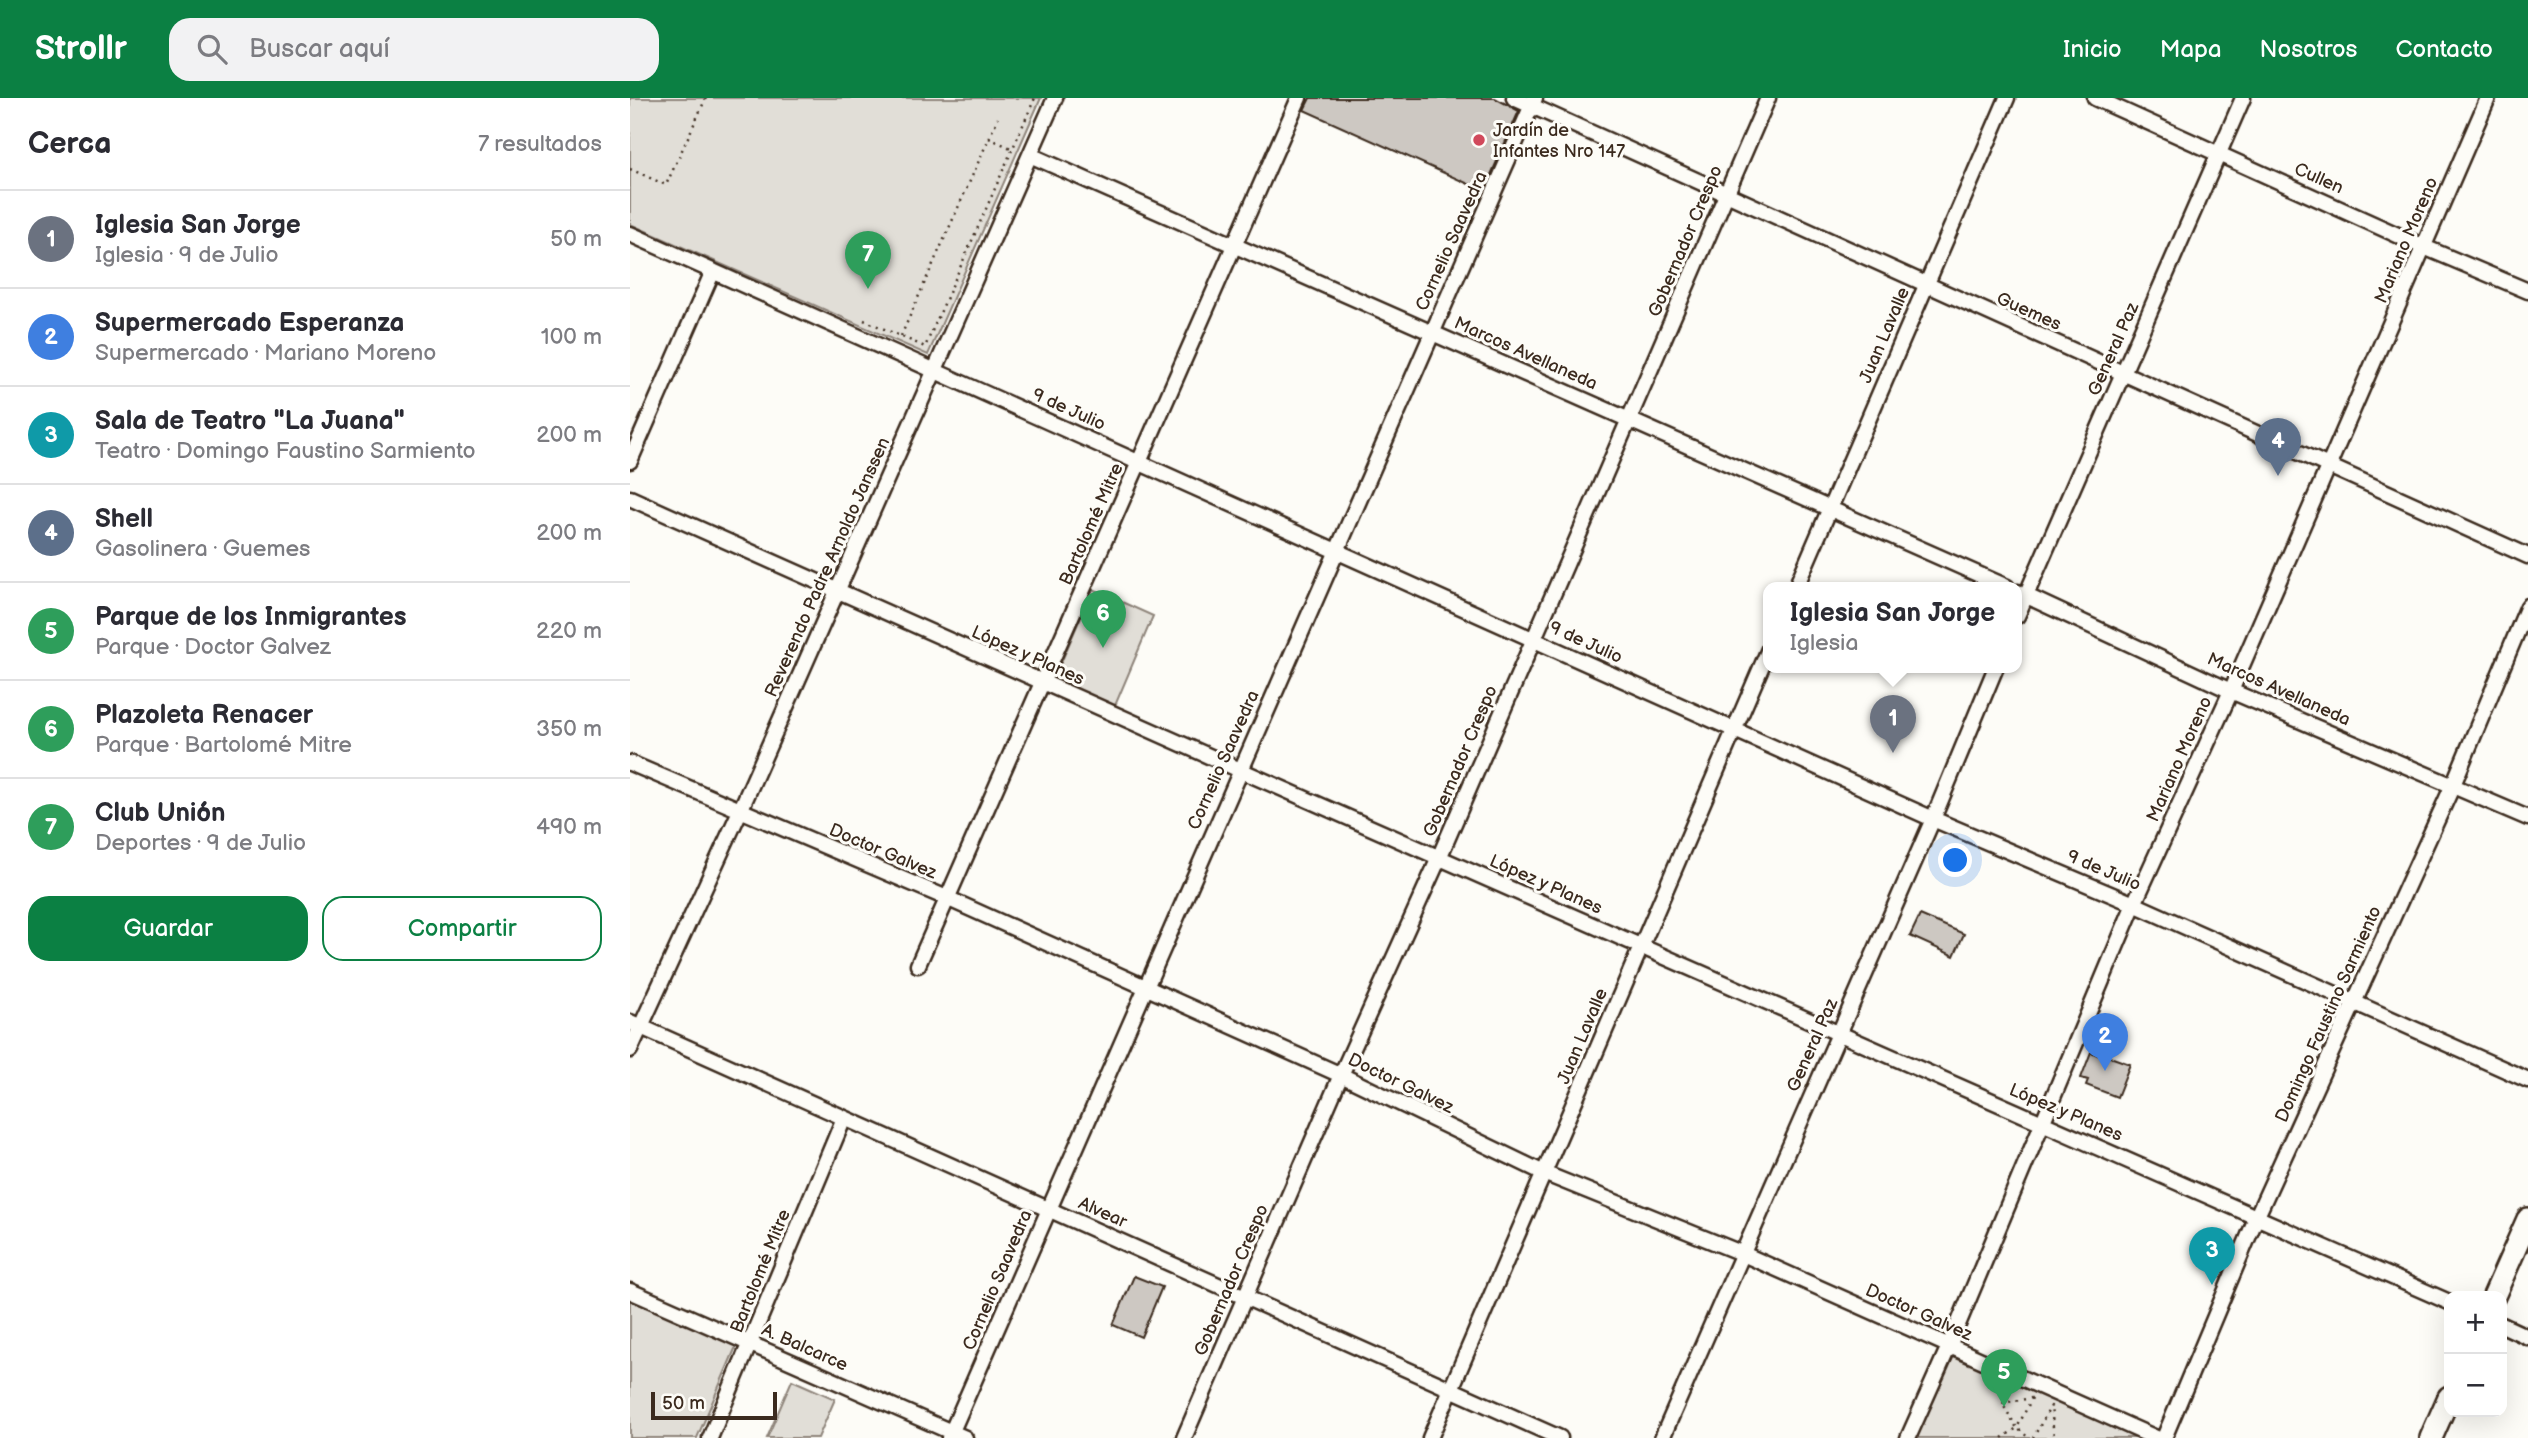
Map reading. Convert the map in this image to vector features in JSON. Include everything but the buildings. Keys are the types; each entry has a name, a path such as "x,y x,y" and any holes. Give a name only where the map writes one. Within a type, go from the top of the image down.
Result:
{"main road":[{"path":"2496,1291 2528,1219"},
{"path":"2431,1438 2444,1408"}],"street":[{"name":"Reverendo Padre Arnoldo Janssen","path":"630,1049 635,1025 740,811 1055,98"},
{"name":"Bartolomé Mitre","path":"918,965 1298,98"},
{"name":"Guemes","path":"1514,98 1533,102 1926,285 2528,556"},
{"name":"Gobernador Crespo","path":"1184,1438 1768,98"},
{"name":"Juan Lavalle","path":"1798,582 2007,98"},
{"name":"Cullen","path":"2095,98 2424,247 2528,291"},
{"name":"General Paz","path":"2022,593 2123,374 2244,98"},
{"name":"Mariano Moreno","path":"1908,1438 2134,904 2231,691 2488,98"},
{"name":"Cornelio Saavedra","path":"955,1436 1048,1209 1533,102"},
{"name":"Marcos Avellaneda","path":"1030,155 1996,582"},
{"name":"9 de Julio","path":"630,234 1933,819 2134,904 2528,1080"},
{"path":"630,461 713,271"},
{"name":"López y Planes","path":"630,498 1640,947 2444,1299"},
{"name":"Marcos Avellaneda","path":"2022,593 2231,691 2528,818"},
{"name":"Domingo Faustino Sarmiento","path":"2164,1438 2258,1216 2454,785 2528,606"},
{"name":"Juan Lavalle","path":"1430,1438 1546,1174 1640,947 1763,663"},
{"name":"General Paz","path":"1662,1438 1933,819 1994,673"},
{"name":"Doctor Galvez","path":"630,763 949,899 1341,1075 1546,1174 1741,1253 2156,1438"},
{"name":"Alvear","path":"635,1025 1560,1438"},
{"name":"Bartolomé Mitre","path":"710,1438 844,1118"},
{"name":"A. Balcarce","path":"630,1291 955,1436"},
{"path":"2507,1327 2528,1337"}],"path":[{"path":"630,169 666,185 706,98"},
{"path":"925,347 1035,98"},
{"path":"901,337 998,118"},
{"path":"989,138 1013,149"},
{"path":"2002,1438 2017,1428 2032,1398 2002,1403 2017,1428 2031,1438 2051,1406 2054,1438"}],"shaded area":[{"path":"630,98 1041,98 928,355 630,224"},
{"path":"1093,589 1153,616 1114,708 1053,681"},
{"path":"630,1297 738,1342 697,1438 630,1438"},
{"path":"1949,1346 2155,1438 1908,1438"},
{"path":"792,1380 835,1399 818,1438 767,1438"}],"place":[{"name":"Jardín de Infantes Nro 147","path":"1479,140"},
{"name":"Club Unión","path":"868,289"},
{"name":"Shell","path":"2278,476"},
{"name":"Plazoleta Renacer","path":"1103,648"},
{"name":"Iglesia San Jorge","path":"1893,753"},
{"name":"Supermercado Esperanza","path":"2105,1071"},
{"name":"Sala de Teatro \"La Juana\"","path":"2212,1285"},
{"name":"Parque de los Inmigrantes","path":"2004,1407"}]}
